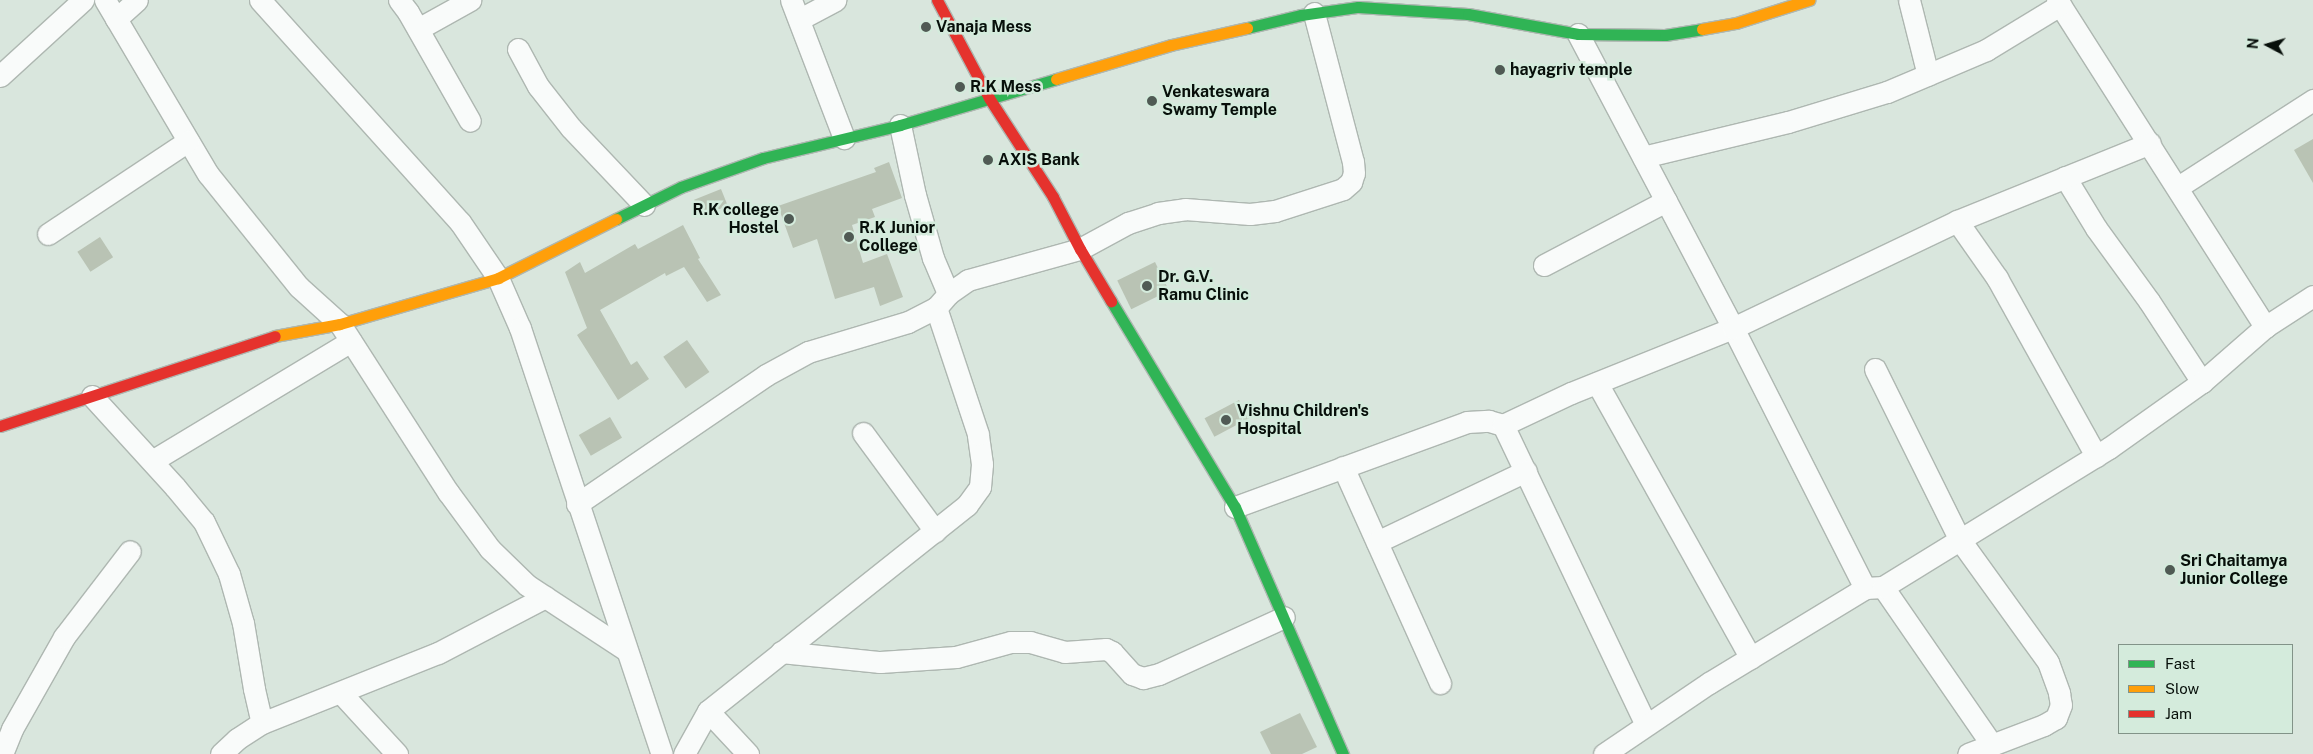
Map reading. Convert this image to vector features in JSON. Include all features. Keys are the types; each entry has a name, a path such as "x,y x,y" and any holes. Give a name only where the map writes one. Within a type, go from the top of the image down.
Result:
{"street":[{"path":"0,76 83,0"},
{"path":"105,0 208,174 299,287 345,333 448,492 490,549 527,585 626,650"},
{"path":"116,19 138,0"},
{"path":"260,0 460,222 498,278 520,328 577,504 662,754"},
{"path":"399,0 418,29 470,121"},
{"path":"418,29 470,0"},
{"path":"791,0 800,19 844,138"},
{"path":"800,19 835,0"},
{"path":"937,0 989,98 1053,197 1080,249 1235,507 1343,754"},
{"path":"152,461 345,333 498,278 681,187 763,158 900,125 1171,45 1314,13 1358,7 1407,9 1468,14 1578,34 1665,35 1736,23 1808,0"},
{"path":"1910,0 1928,75"},
{"path":"1643,157 1788,122 1887,92 1986,50 2058,3 2150,143 2266,327"},
{"path":"577,504 766,375 808,352 908,322 942,301 968,280 1080,249 1128,224 1158,213 1185,209 1250,214 1275,211 1343,188 1351,182 1354,174 1354,162 1314,13"},
{"path":"1578,34 1733,328 1874,587 1992,745"},
{"path":"518,49 538,86 572,128 644,205"},
{"path":"2178,187 2313,100"},
{"path":"684,754 708,711 934,531 972,499 980,487 982,464 978,434 915,195 900,125"},
{"path":"48,234 188,141"},
{"path":"1235,507 1467,422 1489,422 1503,425 1597,383 1733,328 1957,221 2150,143"},
{"path":"2065,177 2096,228 2149,302 2202,382"},
{"path":"1544,265 1666,201"},
{"path":"1957,221 1997,278 2096,456"},
{"path":"1604,754 1751,658 1960,540 2096,456 2202,382 2266,327 2313,296"},
{"path":"0,426 268,337 345,333"},
{"path":"1875,369 1960,540 2048,662 2060,693 2061,705 2056,718 2044,725 1968,754"},
{"path":"1597,383 1751,658"},
{"path":"92,396 152,461 204,522 229,574 243,623 254,689 262,723"},
{"path":"1503,425 1646,726"},
{"path":"863,433 934,531"},
{"path":"1343,467 1440,682"},
{"path":"1377,542 1526,471"},
{"path":"2,754 12,729 64,638 130,550"},
{"path":"221,754 237,739 262,723 438,653 545,597"},
{"path":"782,652 880,662 956,657 1011,642 1030,642 1065,652 1106,649 1112,652 1132,674 1143,678 1159,674 1284,617"},
{"path":"341,693 398,754"},
{"path":"708,711 748,754"}],"building":[{"path":"2313,139 2313,183 2294,150"},
{"path":"889,162 902,198 872,209 875,217 852,225 863,263 887,254 903,297 880,306 874,287 835,299 817,239 793,248 778,206 876,172 874,168"},
{"path":"721,189 728,206 701,217 694,200"},
{"path":"683,225 700,258 698,259 721,295 707,302 684,267 666,276 665,273 600,310 631,365 637,361 649,379 618,400 577,335 587,328 565,272 580,262 585,273 635,244 638,249"},
{"path":"100,237 113,257 90,272 77,252"},
{"path":"1155,262 1169,291 1131,309 1117,280"},
{"path":"687,340 709,372 686,389 663,357"},
{"path":"1239,400 1249,419 1214,437 1205,418"},
{"path":"610,417 622,438 591,456 579,435"},
{"path":"1300,713 1317,747 1302,754 1271,754 1260,732"}],"traffic: fast":[{"path":"1247,28 1301,15 1358,7 1468,14 1578,34 1665,35 1702,29"},
{"path":"616,219 681,187 763,158 900,125 1056,79"},
{"path":"1111,301 1235,507 1343,754"}],"traffic: slow":[{"path":"1702,29 1736,23 1809,0"},
{"path":"1056,79 1171,45 1247,28"},
{"path":"275,336 340,324 498,278 616,219"}],"traffic: jam":[{"path":"937,0 989,98 1053,197 1080,249 1111,301"},
{"path":"0,426 275,336"}],"place":[{"name":"Vanaja Mess","path":"926,27"},
{"name":"hayagriv temple","path":"1500,70"},
{"name":"R.K Mess","path":"960,87"},
{"name":"Venkateswara Swamy Temple","path":"1152,101"},
{"name":"AXIS Bank","path":"988,160"},
{"name":"R.K college Hostel","path":"789,219"},
{"name":"R.K Junior College","path":"849,237"},
{"name":"Dr. G.V. Ramu Clinic","path":"1147,286"},
{"name":"Vishnu Children's Hospital","path":"1226,420"},
{"name":"Sri Chaitamya Junior College","path":"2170,570"}]}
